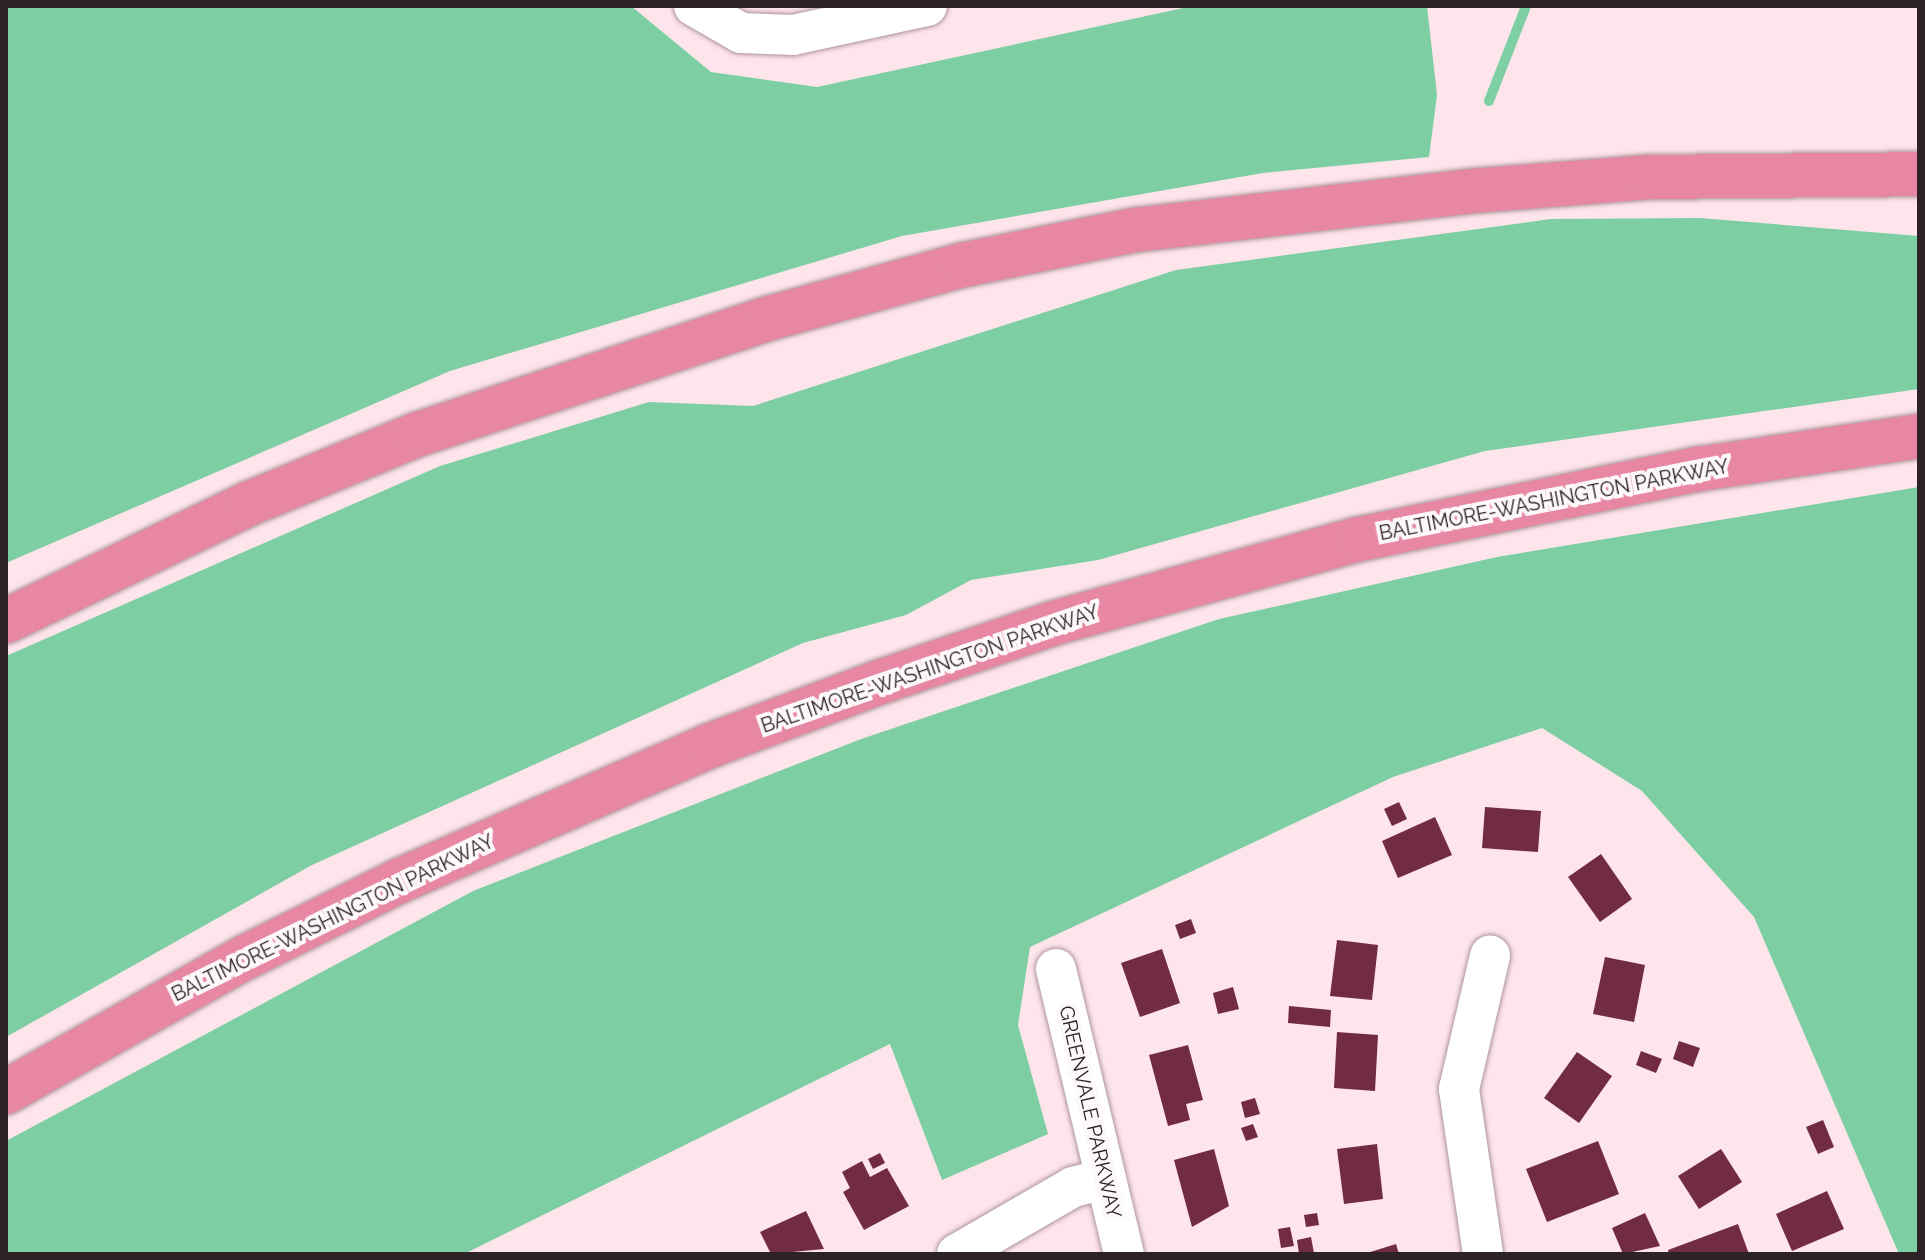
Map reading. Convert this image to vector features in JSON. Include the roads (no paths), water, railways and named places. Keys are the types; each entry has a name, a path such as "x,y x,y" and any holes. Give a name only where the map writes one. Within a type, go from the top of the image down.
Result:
{"highway":[{"path":"6,621 248,504 419,434 770,318 963,265 1135,230 1472,191 1650,177 1919,174"},
{"name":"BALTIMORE-WASHINGTON PARKWAY","path":"6,1092 246,957 401,880 695,752 895,677 1069,619 1360,539 1699,469 1919,436"}],"street":[{"path":"694,6 741,33 793,35 927,6"},
{"path":"1483,1254 1459,1089 1490,956"},
{"name":"GREENVALE PARKWAY","path":"1056,969 1124,1254"},
{"path":"957,1254 1073,1187 1106,1179"}],"waterway":[{"path":"1489,101 1526,6"},
{"path":"1005,998 1006,959 1018,935 1265,708 1295,648"}]}
